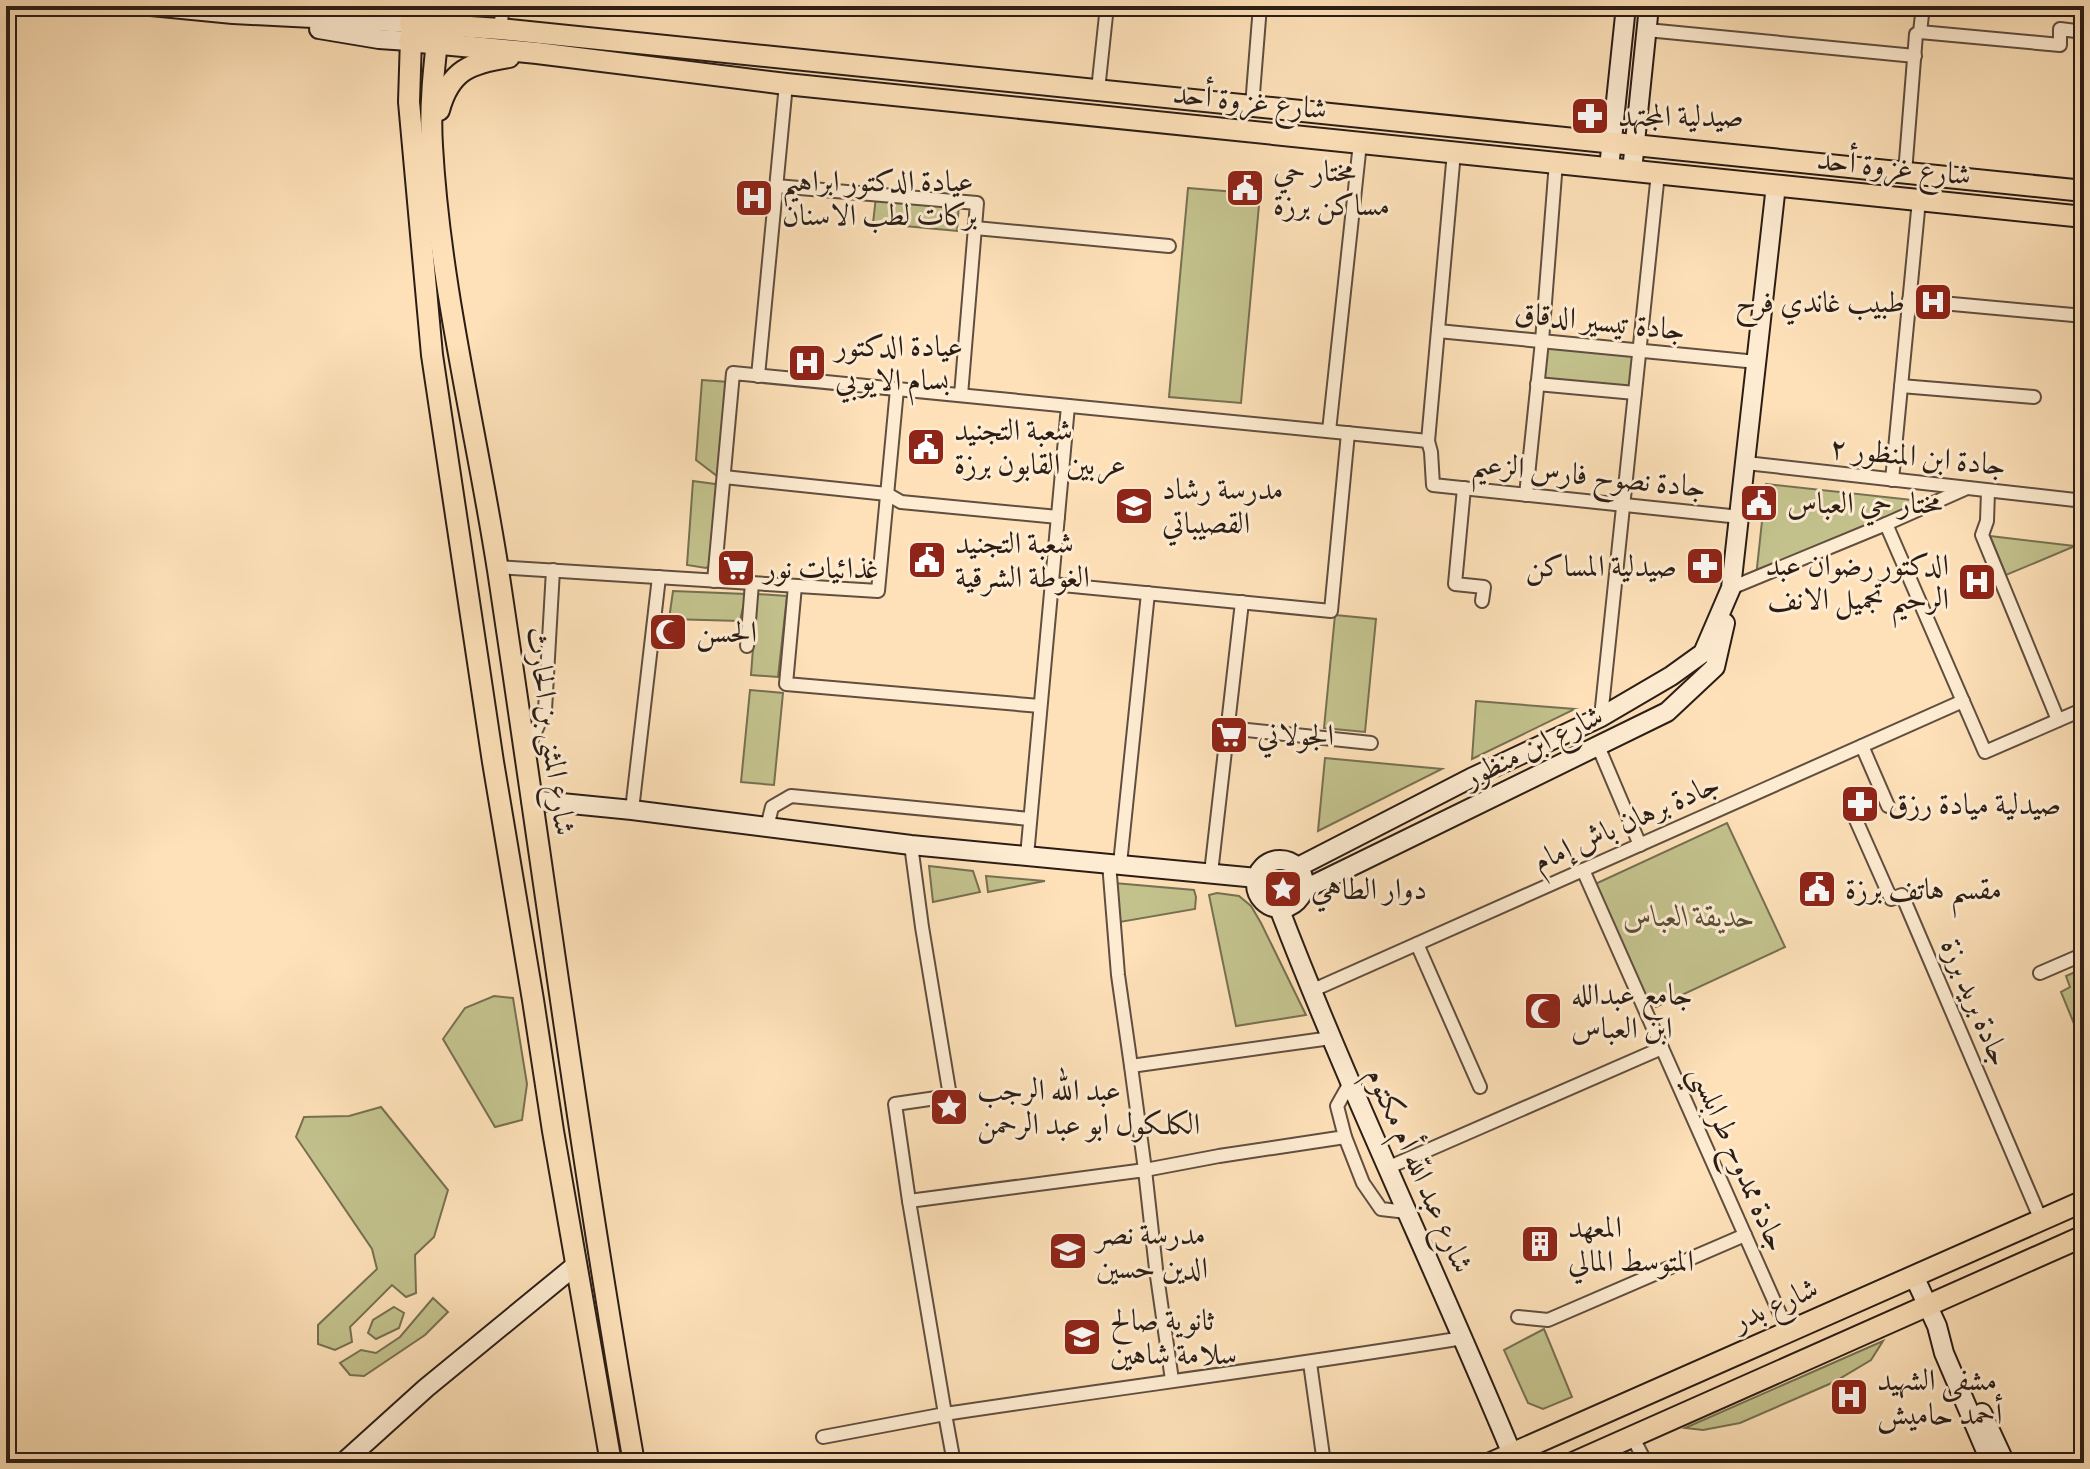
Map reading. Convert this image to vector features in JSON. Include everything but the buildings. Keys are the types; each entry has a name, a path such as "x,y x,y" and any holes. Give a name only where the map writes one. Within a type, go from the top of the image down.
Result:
{"main road":[{"path":"151,6 233,14 410,23"},
{"path":"1632,171 1649,6"},
{"path":"1609,168 1626,7"},
{"name":"شارع غزوة أحد","path":"410,23 500,29 2084,191"},
{"name":"شارع المثنى بن الحارث","path":"410,23 409,102 432,355 493,762 611,1463"},
{"name":"شارع غزوة أحد","path":"439,25 537,53 786,84 2084,217"},
{"name":"شارع المثنى بن الحارث","path":"439,25 433,79 432,143 441,245 497,567 598,1253 634,1463"},
{"path":"432,143 444,91 454,78 471,65 537,53"},
{"name":"شارع ابن منظور","path":"1303,890 1667,712 1715,667 1725,623 1740,517 1776,185"},
{"name":"شارع ابن منظور","path":"1298,867 1471,778 1601,717 1671,676 1703,653 1728,594"},
{"path":"531,800 911,845 1257,878"},
{"path":"1285,860 1298,867 1304,882 1300,897 1294,903 1279,908 1261,898 1256,885 1264,865 1285,860"},
{"name":"شارع عبد اللّه أم مكتوم","path":"1279,908 1350,1083 1512,1454"},
{"name":"شارع بدر","path":"1491,1463 2084,1201"},
{"name":"شارع بدر","path":"1573,1463 2084,1236"},
{"path":"343,1463 426,1388 576,1265"},
{"path":"1914,1276 1991,1463"},
{"path":"1937,1326 1954,1349 2005,1463"}],"street":[{"path":"500,29 503,6"},
{"path":"1098,90 1107,6"},
{"path":"1252,106 1260,6"},
{"path":"1593,6 1626,7"},
{"path":"1905,173 1916,34 1920,32 1923,6"},
{"path":"1920,32 2060,45 2060,29 2084,32"},
{"path":"1647,30 1915,56"},
{"path":"758,376 786,84"},
{"path":"1329,431 1360,143"},
{"path":"714,581 733,373 1428,441 1454,152"},
{"path":"1526,495 1556,162"},
{"path":"1601,717 1658,173"},
{"path":"776,186 977,203 961,395"},
{"path":"1892,480 1919,200"},
{"path":"975,228 1169,246"},
{"path":"1909,300 2084,316"},
{"name":"جادة تيسير الدقاق","path":"1438,331 1757,362"},
{"path":"1537,384 1635,393"},
{"path":"1901,386 2034,397"},
{"path":"497,567 878,591 897,389"},
{"path":"1027,856 1068,406"},
{"path":"1052,584 1331,611 1348,433"},
{"name":"جادة نصوح فارس الزعيم","path":"1428,441 1433,485 1740,517"},
{"name":"جادة ابن المنظور ٢","path":"1746,463 2084,501"},
{"path":"724,477 887,494 901,502 1058,517"},
{"path":"1464,488 1455,584 1484,587 1482,601"},
{"path":"1728,594 1967,488"},
{"path":"1988,491 1987,521 1982,535 2058,720"},
{"path":"1886,524 1985,752 2084,709"},
{"path":"524,757 545,710 553,570"},
{"path":"632,810 659,577"},
{"path":"747,646 752,583"},
{"path":"795,586 786,684 1040,706"},
{"path":"1148,593 1114,864 1118,975 1172,1380"},
{"path":"1211,873 1242,602"},
{"name":"جادة برهان باش إمام","path":"1311,991 1963,701"},
{"path":"1228,728 1371,743"},
{"path":"1598,746 1640,845"},
{"path":"1862,746 1888,806"},
{"path":"767,827 772,807 791,796 1030,819"},
{"name":"جادة بريد برزة","path":"1856,820 1891,899 1902,895 2041,1220"},
{"path":"911,845 950,1096 895,1104 954,1463"},
{"name":"جادة ممدوح طرابلسي","path":"1583,870 1788,1332"},
{"path":"1417,944 1480,1087"},
{"path":"2040,973 2084,954"},
{"path":"1131,1066 1331,1038"},
{"path":"1387,1168 1662,1048"},
{"path":"1350,1083 1337,1106 1363,1183 1381,1209 1407,1212"},
{"path":"909,1201 1145,1170 1345,1137"},
{"path":"1518,1317 1548,1320 1745,1235"},
{"path":"823,1437 945,1414 1310,1363 1463,1338"},
{"path":"1310,1363 1324,1463"},
{"path":"1632,1436 1646,1463"}],"green space":[{"path":"1188,188 1260,194 1241,403 1169,397"},
{"path":"876,197 959,204 957,231 873,223"},
{"path":"1542,341 1640,351 1635,393 1537,384"},
{"path":"702,380 729,382 721,479 696,460"},
{"path":"693,481 715,484 719,490 711,564 706,568 687,565"},
{"path":"1766,484 1922,501 1756,577"},
{"path":"1990,536 2075,546 2006,575"},
{"path":"673,591 746,594 740,621 669,619"},
{"path":"757,594 787,596 778,677 751,675"},
{"path":"1335,615 1376,619 1365,732 1324,728"},
{"path":"750,690 783,693 774,785 741,782"},
{"path":"1476,701 1575,709 1472,759"},
{"path":"1325,758 1442,769 1318,831"},
{"name":"حديقة العباس","path":"1727,823 1785,947 1656,1007 1652,999 1648,1000 1593,885"},
{"path":"929,866 973,871 980,892 933,902"},
{"path":"986,876 1045,881 988,892"},
{"path":"1114,883 1194,890 1195,909 1120,922 1116,915"},
{"path":"1209,895 1239,896 1251,906 1306,1015 1236,1026"},
{"path":"2084,968 2084,1032 2077,1031 2061,992 2070,987 2066,976"},
{"path":"494,996 513,998 527,1084 522,1120 495,1127 443,1039 465,1008"},
{"path":"381,1107 448,1190 434,1237 415,1255 416,1293 406,1297 392,1285 350,1327 352,1342 335,1350 318,1344 318,1325 377,1269 372,1249 296,1137 304,1117 349,1116"},
{"path":"433,1298 448,1312 425,1335 364,1376 350,1375 340,1363 361,1350 376,1353 400,1337"},
{"path":"394,1307 404,1313 399,1328 376,1339 368,1333 373,1320"},
{"path":"1544,1329 1572,1397 1543,1409 1528,1403 1504,1350"},
{"path":"1883,1341 1871,1360 1834,1382 1740,1423 1703,1430 1685,1428"}],"place":[{"name":"صيدلية المجتهد","path":"1590,116"},
{"name":"مختار حي مساكن برزة","path":"1245,188"},
{"name":"عيادة الدكتور ابراهيم بركات لطب الاسنان","path":"754,198"},
{"name":"طبيب غاندي فرح","path":"1933,302"},
{"name":"عيادة الدكتور بسام الايوبي","path":"807,363"},
{"name":"شعبة التجنيد عربين القابون برزة","path":"926,447"},
{"name":"مختار حي العباس","path":"1759,503"},
{"name":"مدرسة رشاد القصيباتي","path":"1134,506"},
{"name":"شعبة التجنيد الغوطة الشرقية","path":"927,560"},
{"name":"صيدلية المساكن","path":"1705,566"},
{"name":"غذائيات نور","path":"736,568"},
{"name":"الدكتور رضوان عبد الرحيم تجميل الانف","path":"1977,582"},
{"name":"الحسن","path":"668,632"},
{"name":"الجولاني","path":"1229,735"},
{"name":"صيدلية ميادة رزق","path":"1860,804"},
{"name":"دوار الطاهي","path":"1283,889"},
{"name":"مقسم هاتف برزة","path":"1817,889"},
{"name":"جامع عبدالله ابن العباس","path":"1543,1011"},
{"name":"عبد الله الرجب الكلكول ابو عبد الرحمن","path":"949,1107"},
{"name":"المعهد المتوسط المالي","path":"1540,1244"},
{"name":"مدرسة نصر الدين حسين","path":"1068,1251"},
{"name":"ثانوية صالح سلامة شاهين","path":"1082,1337"},
{"name":"مشفى الشهيد أحمد حاميش","path":"1849,1397"}]}
